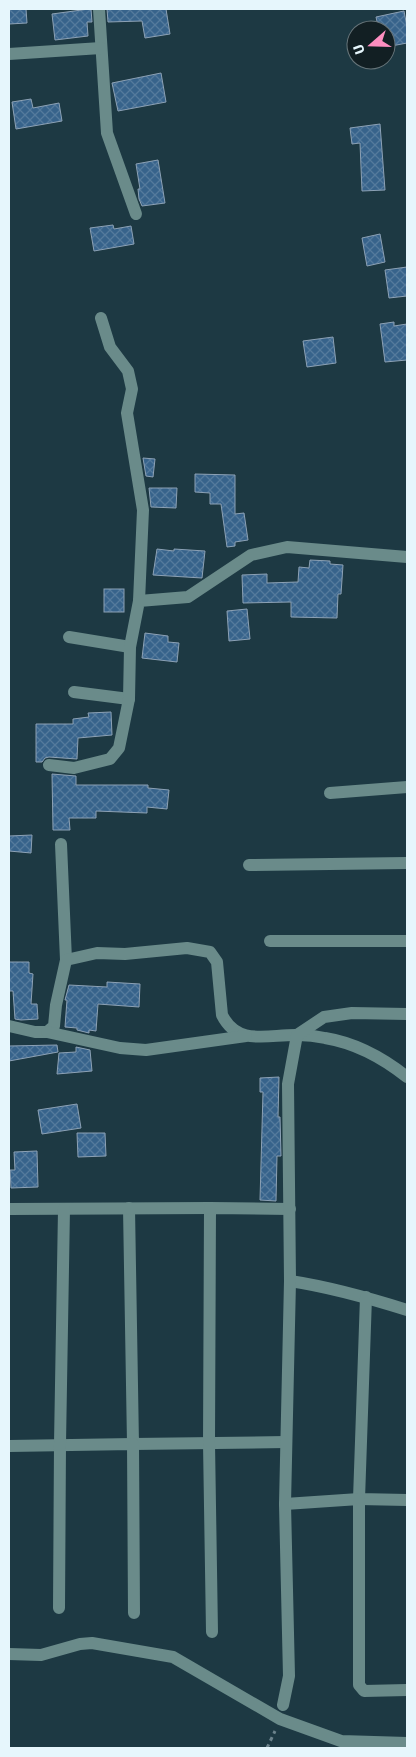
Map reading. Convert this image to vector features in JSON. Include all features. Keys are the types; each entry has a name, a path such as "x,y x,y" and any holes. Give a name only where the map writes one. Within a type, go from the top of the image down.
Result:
{"street":[{"path":"99,9 107,133 136,214"},
{"path":"9,54 101,48"},
{"path":"49,765 74,768 110,759 119,748 129,699 130,647 139,601 143,510 127,413 132,389 128,371 110,346 101,318"},
{"path":"139,601 188,597 251,555 287,548 407,557"},
{"path":"69,638 130,647"},
{"path":"74,692 129,699"},
{"path":"330,793 407,787"},
{"path":"48,1032 54,1026 56,1005 66,960 61,844"},
{"path":"249,865 407,863"},
{"path":"270,941 407,941"},
{"path":"66,960 97,953 124,954 187,948 210,952 217,962 222,1015 225,1022 234,1030 246,1036"},
{"path":"284,1705 289,1676 285,1504 290,1281 288,1084 297,1035 324,1017 352,1014 407,1014"},
{"path":"9,1026 35,1032 48,1032 120,1048 146,1050 246,1036 269,1038 297,1035 326,1038 367,1050 407,1077"},
{"path":"9,1208 290,1209"},
{"path":"59,1608 64,1208"},
{"path":"129,1208 134,1613"},
{"path":"210,1208 209,1443 212,1632"},
{"path":"290,1281 315,1284 407,1310"},
{"path":"366,1297 359,1499 359,1685 364,1691 407,1690"},
{"path":"9,1446 286,1442"},
{"path":"285,1504 359,1499 407,1500"},
{"path":"9,1654 42,1655 80,1644 92,1643 173,1657 280,1719 341,1741 407,1743"}],"building":[{"path":"9,9 26,9 27,23 9,24"},
{"path":"91,9 92,22 87,22 88,36 55,40 52,14"},
{"path":"107,9 166,9 170,34 145,38 142,21 108,22"},
{"path":"404,11 407,43 396,45 396,20 377,20 376,17"},
{"path":"161,73 166,102 118,111 112,83"},
{"path":"31,99 33,108 59,103 62,121 16,129 12,102"},
{"path":"380,124 385,190 362,191 360,143 352,144 350,128"},
{"path":"158,160 165,203 142,206 139,199 138,189 140,189 136,164"},
{"path":"113,225 114,229 131,226 134,244 94,251 90,228"},
{"path":"380,234 385,262 367,266 362,238"},
{"path":"407,267 407,296 389,298 385,270"},
{"path":"394,322 394,326 407,324 407,360 385,362 380,324"},
{"path":"333,337 336,363 307,367 303,341"},
{"path":"143,458 155,459 153,477 146,476"},
{"path":"195,474 235,475 235,514 244,513 248,540 235,542 235,546 227,547 221,504 210,504 210,493 195,492"},
{"path":"149,488 177,488 176,508 151,507"},
{"path":"157,549 205,551 202,578 153,575"},
{"path":"310,560 330,561 330,564 343,565 341,594 338,594 337,618 291,617 291,602 243,603 242,575 267,574 267,583 298,582 299,567 309,568"},
{"path":"104,589 124,589 124,612 104,612"},
{"path":"247,609 250,639 229,641 227,611"},
{"path":"145,633 168,636 168,642 179,643 177,662 142,658"},
{"path":"111,712 112,735 78,738 77,759 49,757 45,758 42,762 36,762 36,724 73,724 73,719 89,717 88,713"},
{"path":"52,774 76,776 76,785 148,785 148,788 169,790 167,809 147,807 147,813 96,811 96,818 69,818 70,830 53,830"},
{"path":"32,835 31,853 9,851 9,836"},
{"path":"9,962 29,962 29,973 33,974 31,1004 37,1004 38,1019 15,1019 13,991 9,991"},
{"path":"107,982 140,984 139,1007 98,1004 96,1031 89,1030 89,1033 77,1030 77,1028 65,1027 67,1000 65,1000 69,985 107,987"},
{"path":"57,1045 58,1052 9,1061 9,1046"},
{"path":"76,1047 90,1050 92,1071 57,1074 59,1053 76,1052"},
{"path":"279,1077 278,1117 280,1117 281,1156 277,1156 276,1201 260,1200 263,1092 260,1092 260,1078"},
{"path":"77,1104 81,1128 42,1134 38,1110"},
{"path":"77,1133 105,1133 106,1156 78,1157"},
{"path":"37,1151 38,1187 11,1188 10,1170 15,1170 14,1152"}]}
